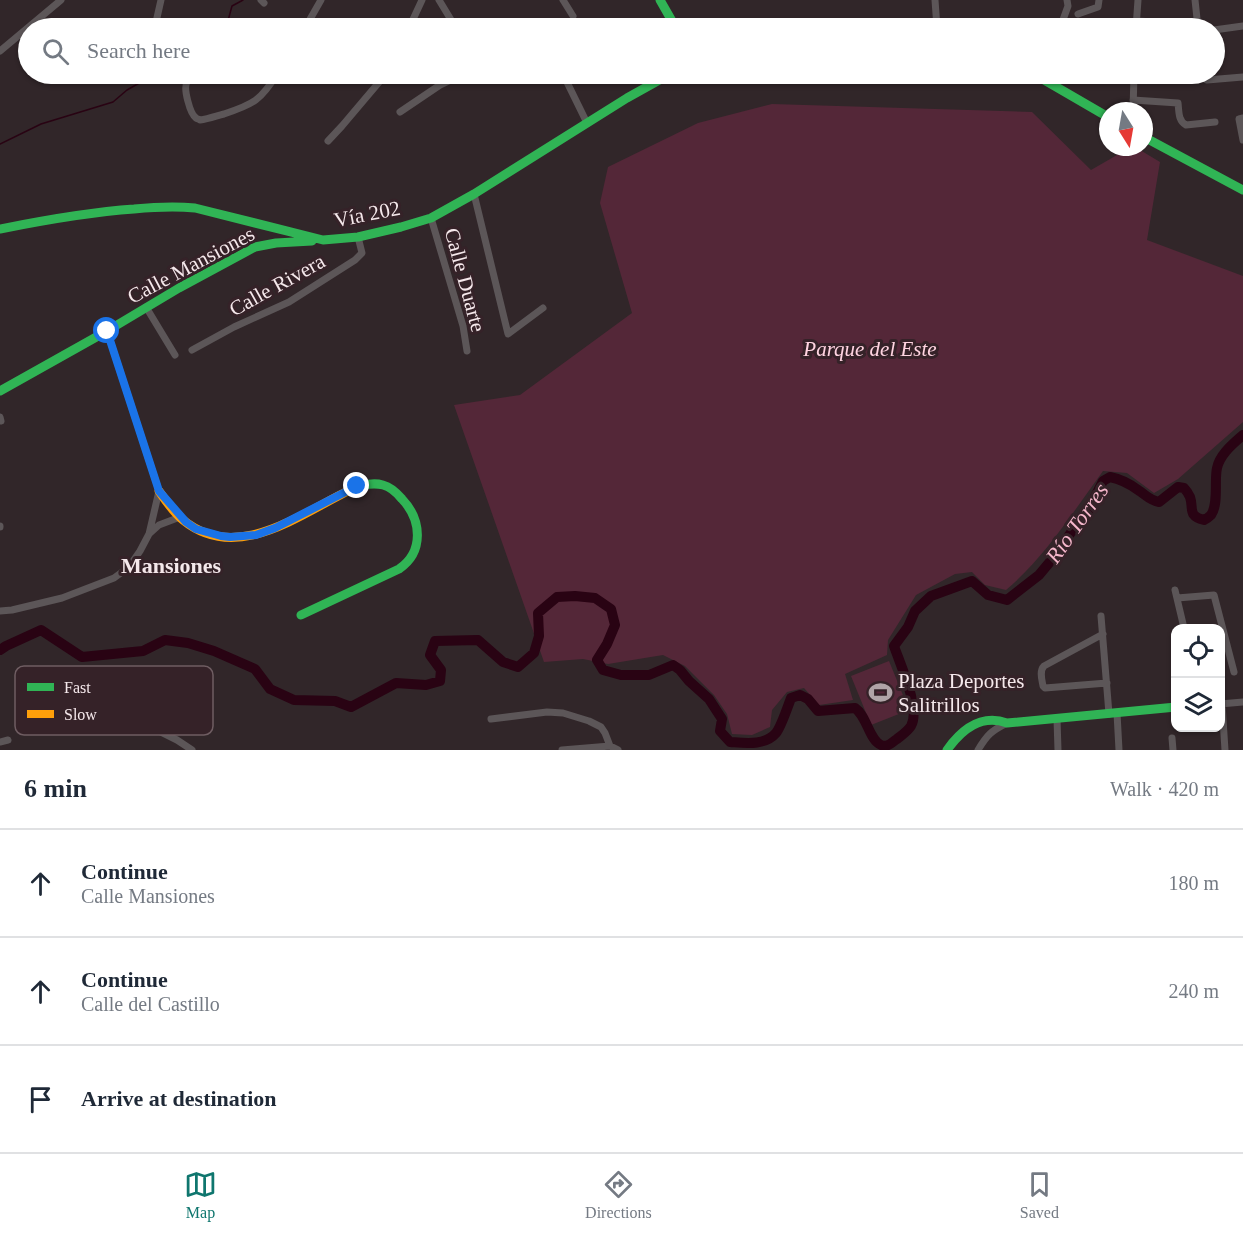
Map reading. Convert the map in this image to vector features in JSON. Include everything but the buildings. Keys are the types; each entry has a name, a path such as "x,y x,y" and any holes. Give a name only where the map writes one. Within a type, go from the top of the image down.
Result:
{"street":[{"path":"39,18 61,0"},
{"path":"157,18 161,0"},
{"path":"311,18 321,0"},
{"path":"414,18 422,0"},
{"path":"439,0 450,18"},
{"path":"563,0 573,16"},
{"path":"660,0 670,18"},
{"path":"935,0 936,18"},
{"path":"1064,18 1068,6 1067,0"},
{"path":"1078,14 1098,7 1099,0"},
{"path":"1137,18 1138,0"},
{"path":"1195,0 1197,18"},
{"path":"1225,29 1243,26"},
{"path":"0,51 18,36"},
{"path":"1225,78 1243,77"},
{"path":"186,84 184,89 193,115 200,120 247,106 256,101 272,84"},
{"path":"328,141 378,84"},
{"path":"400,112 442,84"},
{"path":"568,84 587,123"},
{"name":"Vía 202","path":"0,230 57,216 176,206 195,208 323,240 358,237 431,218 652,84"},
{"path":"1056,84 1099,111"},
{"path":"1135,84 1136,101 1178,103 1179,118 1183,124 1215,122"},
{"path":"1243,118 1239,119 1243,140"},
{"path":"1153,142 1243,190"},
{"path":"474,194 508,334 543,308"},
{"name":"Calle Duarte","path":"431,218 463,326 466,351"},
{"name":"Calle Rivera","path":"192,350 234,327 289,302 355,260 362,253 358,237"},
{"name":"Calle Mansiones","path":"0,391 255,247 290,241 323,240"},
{"path":"146,307 175,355"},
{"path":"107,331 159,491 180,517 196,529 230,537 256,535 275,528 357,486 378,484 402,497 416,517 419,530 416,548 407,564 301,615"},
{"path":"0,611 62,598 114,578 129,567 149,534 159,491"},
{"path":"149,534 159,525 180,517"},
{"path":"1183,624 1176,594 1214,595 1222,624"},
{"path":"1101,616 1107,682 1119,750"},
{"path":"1103,634 1044,666 1041,672 1045,688 1107,682"},
{"path":"1225,637 1234,672"},
{"path":"1225,704 1243,702"},
{"path":"978,750 988,734 1007,723 1171,708"},
{"path":"491,719 547,712 563,713 601,727 610,746"},
{"path":"947,750 953,741 975,724 995,719 1007,723"},
{"path":"1057,719 1058,750"},
{"path":"1223,732 1225,750"},
{"path":"167,735 192,750"},
{"path":"1172,738 1173,750"},
{"path":"562,750 610,746 618,750"}],"green space":[{"name":"Parque del Este","path":"772,104 1032,112 1091,170 1115,156 1150,156 1160,162 1147,240 1243,276 1243,422 1178,479 1154,493 1127,473 1103,471 1046,549 1006,590 985,585 972,572 955,574 916,595 888,640 887,655 845,674 853,700 819,705 804,688 787,692 772,710 770,727 752,735 732,734 727,714 714,695 685,666 663,655 608,664 583,659 544,662 454,405 520,395 632,313 600,203 608,167 698,123"},
{"name":"Plaza Deportes Salitrillos","path":"889,661 909,710 871,725 851,676"}],"waterway":[{"path":"229,18 232,6 243,0"},
{"path":"0,144 41,124 113,102 138,84"},
{"name":"Río Torres","path":"0,650 41,630 82,657 143,651 165,640 188,643 214,651 255,669 270,689 294,700 335,701 351,707 396,683 426,685 440,681 441,670 430,655 435,641 478,640 503,662 518,667 534,653 539,636 538,613 557,597 595,598 611,609 615,625 597,660 603,670 621,675 649,675 673,665 709,699 722,719 720,731 730,742 755,743 771,737 780,726 791,698 800,695 808,699 818,711 855,708 877,742 886,746 907,731 913,718 909,686 894,646 908,627 915,611 931,596 972,581 988,595 1007,600 1039,575 1072,531 1083,521 1103,481 1110,477 1128,484 1150,499 1159,502 1178,487 1184,488 1190,497 1193,514 1204,520 1211,515 1215,505 1216,473 1221,458 1243,435"},
{"name":"Río Torres","path":"884,750 886,746"}],"traffic: fast":[{"path":"660,0 670,18"},
{"path":"0,229 100,212 180,207 195,208 323,240 358,237 431,218 652,84"},
{"path":"1051,84 1099,112"},
{"path":"1153,142 1243,190"},
{"path":"0,391 255,247 312,241"},
{"path":"301,615 399,569 413,554 416,545 416,526 409,507 398,495 389,487 379,484 366,484 350,490"},
{"path":"947,750 966,730 989,720 1007,723 1171,707"}],"traffic: slow":[{"path":"159,491 183,520 204,532 225,537 246,536 268,530 289,522 350,490"}],"place":[{"name":"Plaza Deportes Salitrillos","path":"880,693"}],"district":[{"name":"Mansiones","path":"171,565"}],"route":[{"path":"107,331 159,491 180,517 196,529 230,537 256,535 275,528 357,486"}]}
